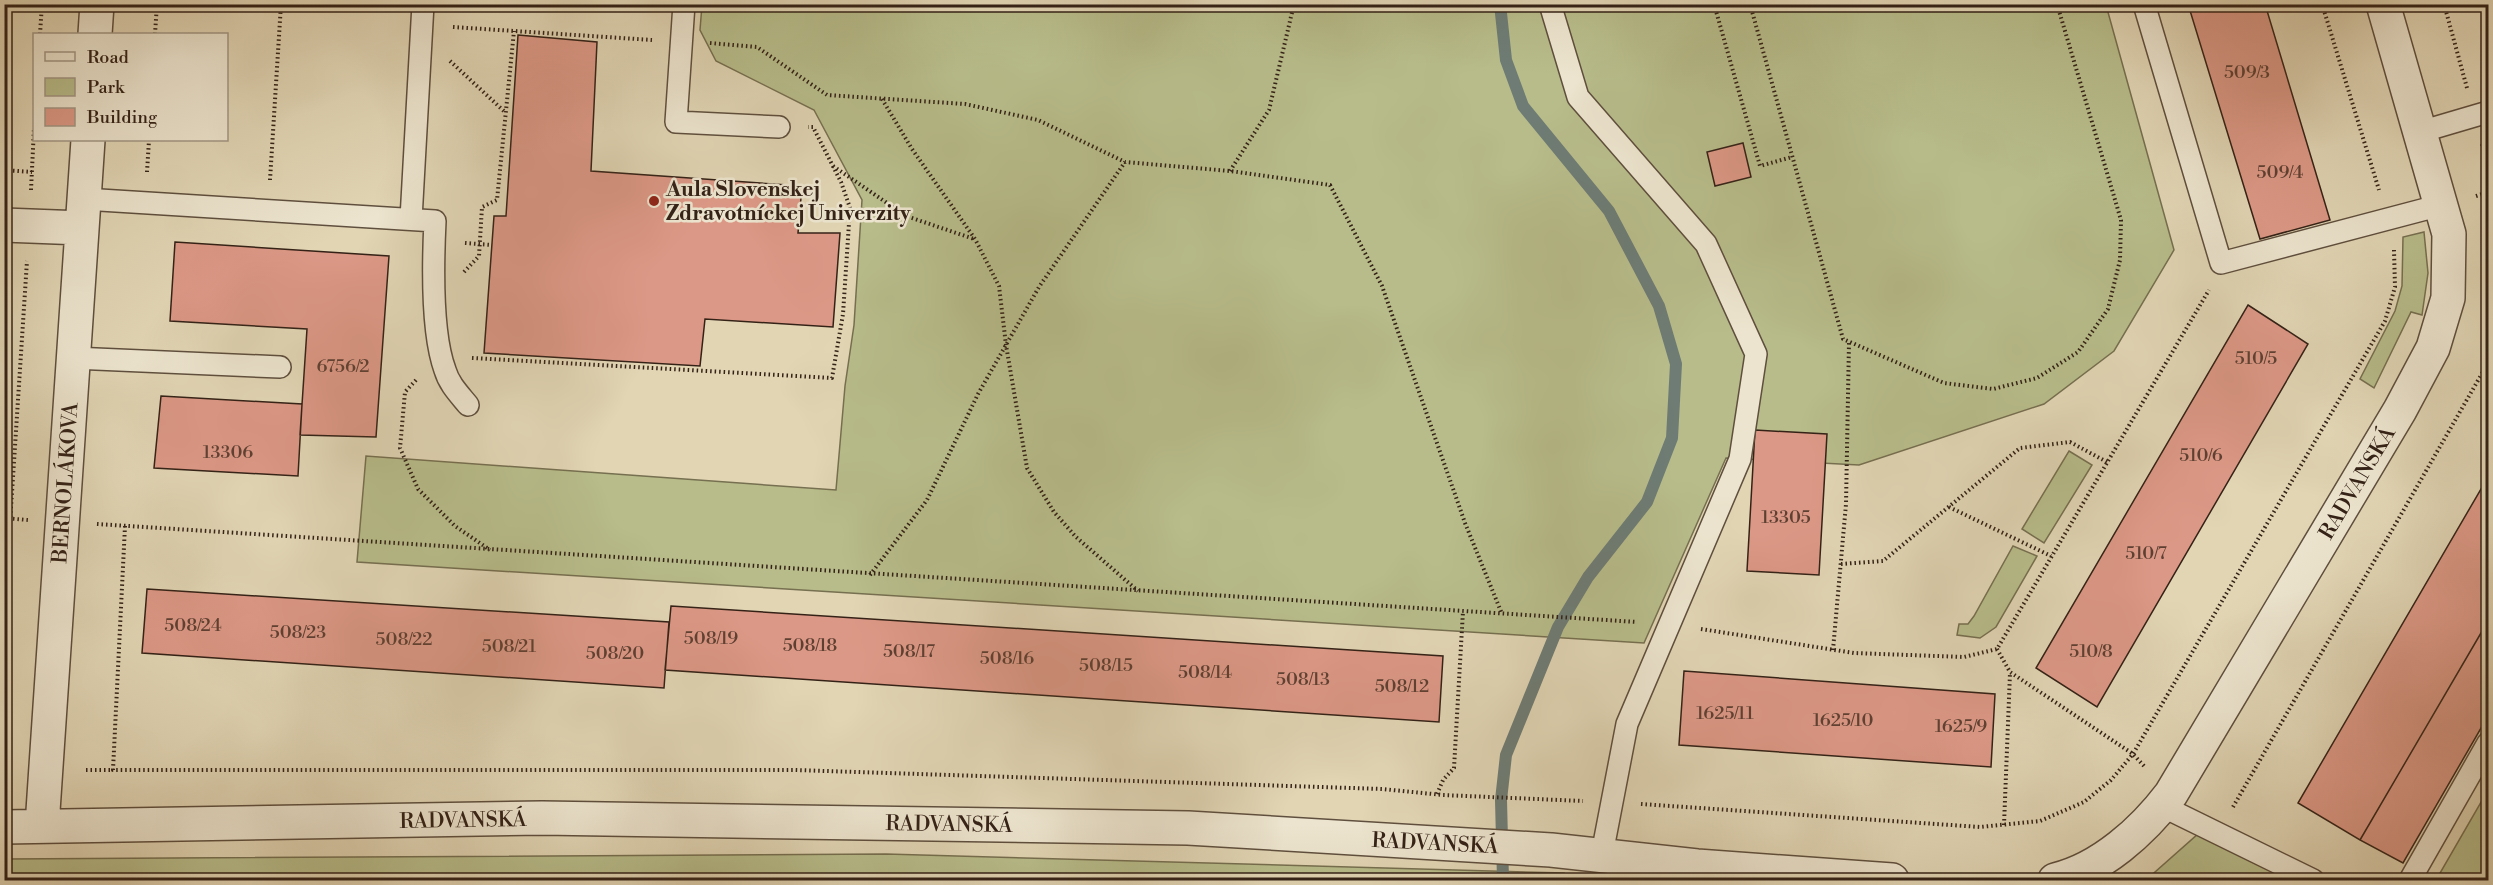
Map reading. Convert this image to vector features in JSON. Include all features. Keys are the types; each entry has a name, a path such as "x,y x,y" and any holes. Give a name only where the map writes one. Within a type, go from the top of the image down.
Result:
{"street":[{"path":"95,33 97,4"},
{"name":"RADVANSKÁ","path":"2055,880 2071,876 2126,842 2162,806 2394,420 2433,348 2448,298 2449,234 2383,4"},
{"name":"BERNOLÁKOVA","path":"42,826 88,141"},
{"path":"17,226 83,214"},
{"name":"RADVANSKÁ","path":"4,827 542,818 1188,828 1551,850 1697,866 1892,880"}],"lane":[{"path":"684,4 676,122 779,127"},
{"path":"1550,4 1578,97 1706,244 1756,354 1740,459 1627,724 1602,854"},
{"path":"2144,4 2221,263 2441,205"},
{"path":"411,219 422,22"},
{"path":"2420,132 2488,112"},
{"path":"83,214 268,210 435,221 433,274 441,353 444,369 454,389 468,405"},
{"path":"73,358 280,367"},
{"path":"2410,880 2488,743"},
{"path":"2162,806 2313,880"}],"path":[{"path":"40,33 42,4"},
{"path":"155,33 157,4"},
{"path":"268,210 281,4"},
{"path":"1230,171 1269,110 1294,4"},
{"path":"1714,4 1760,166 1792,157"},
{"path":"1750,4 1843,339 1944,383 1993,389 2037,378 2078,352 2108,309 2120,260 2121,220 2057,4"},
{"path":"86,770 795,770 1382,789 1443,795 1611,802 1980,827 2040,821 2084,802 2112,780 2133,754 2385,321 2395,288 2396,261 2388,219 2322,4"},
{"path":"422,22 514,31 757,46 826,95 965,104 1038,120 1125,162 1230,171 1330,185 1382,286 1465,523 1502,614"},
{"path":"422,22 507,114"},
{"path":"460,277 479,256 482,207 497,200 514,31"},
{"path":"882,99 912,149 975,239 999,286 1006,345 1027,468 1054,512 1076,537 1139,591"},
{"path":"464,357 831,378 843,314 850,208 833,165 813,127 779,127"},
{"path":"4,616 11,518 17,226 32,172 33,141"},
{"path":"870,575 927,500 978,394 1039,287 1125,162"},
{"path":"833,165 906,216 975,239"},
{"path":"4,170 32,172"},
{"path":"480,244 492,244"},
{"path":"1671,624 1833,650 1964,657 1997,649 2212,284"},
{"path":"1833,650 1846,504 1849,342"},
{"path":"441,353 405,392 399,448 418,489 455,526 490,550"},
{"path":"2218,834 2488,363"},
{"path":"1841,564 1883,561 2020,448 2070,442 2107,462"},
{"path":"1949,507 2051,556"},
{"path":"4,518 30,520"},
{"path":"90,524 1612,621"},
{"path":"113,770 125,526"},
{"path":"1437,794 1443,780 1454,768 1463,611"},
{"path":"1997,649 2010,672 2133,754"},
{"path":"2004,825 2010,672"},
{"path":"2479,880 2488,864"}],"green space":[{"path":"702,5 2106,5 2174,250 2114,351 2044,404 1859,465 1726,458 1644,643 357,562 366,456 836,490 845,386 854,325 862,200 814,110 716,61 700,30"},
{"path":"2424,232 2428,273 2422,315 2411,312 2374,388 2360,379 2395,311 2402,286 2403,237"},
{"path":"2069,451 2092,465 2044,543 2022,529"},
{"path":"2013,546 2037,556 1996,627 1980,638 1957,635 1959,624 1968,624 1974,616"},
{"path":"2488,790 2488,880 2436,880"},
{"path":"2198,834 2289,880 2146,880"},
{"path":"886,854 1564,873 1563,880 4,880 5,859"}],"building":[{"path":"2188,4 2265,4 2330,220 2260,239"},
{"name":"Aula Slovenskej Zdravotníckej Univerzity","path":"518,35 597,42 591,171 802,186 798,233 840,233 833,327 705,319 700,366 484,353 494,216 506,216"},
{"path":"1743,143 1751,177 1715,186 1707,152"},
{"path":"175,242 389,256 376,437 300,435 307,329 170,321"},
{"path":"2248,305 2308,344 2097,707 2036,668"},
{"path":"161,396 302,404 298,476 154,468"},
{"path":"1755,430 1827,434 1819,575 1747,571"},
{"path":"2488,477 2488,621 2360,840 2298,803"},
{"path":"147,589 669,622 664,688 142,653"},
{"path":"671,606 1443,656 1439,722 665,670"},
{"path":"2488,621 2488,716 2403,863 2360,840"},
{"path":"1684,671 1995,694 1991,767 1679,745"}],"waterway":[{"path":"1500,4 1506,60 1523,106 1609,211 1659,306 1676,364 1672,438 1647,502 1588,577 1558,627 1506,755 1501,800 1503,880"}],"place":[{"name":"Aula Slovenskej Zdravotníckej Univerzity","path":"654,201"}]}
